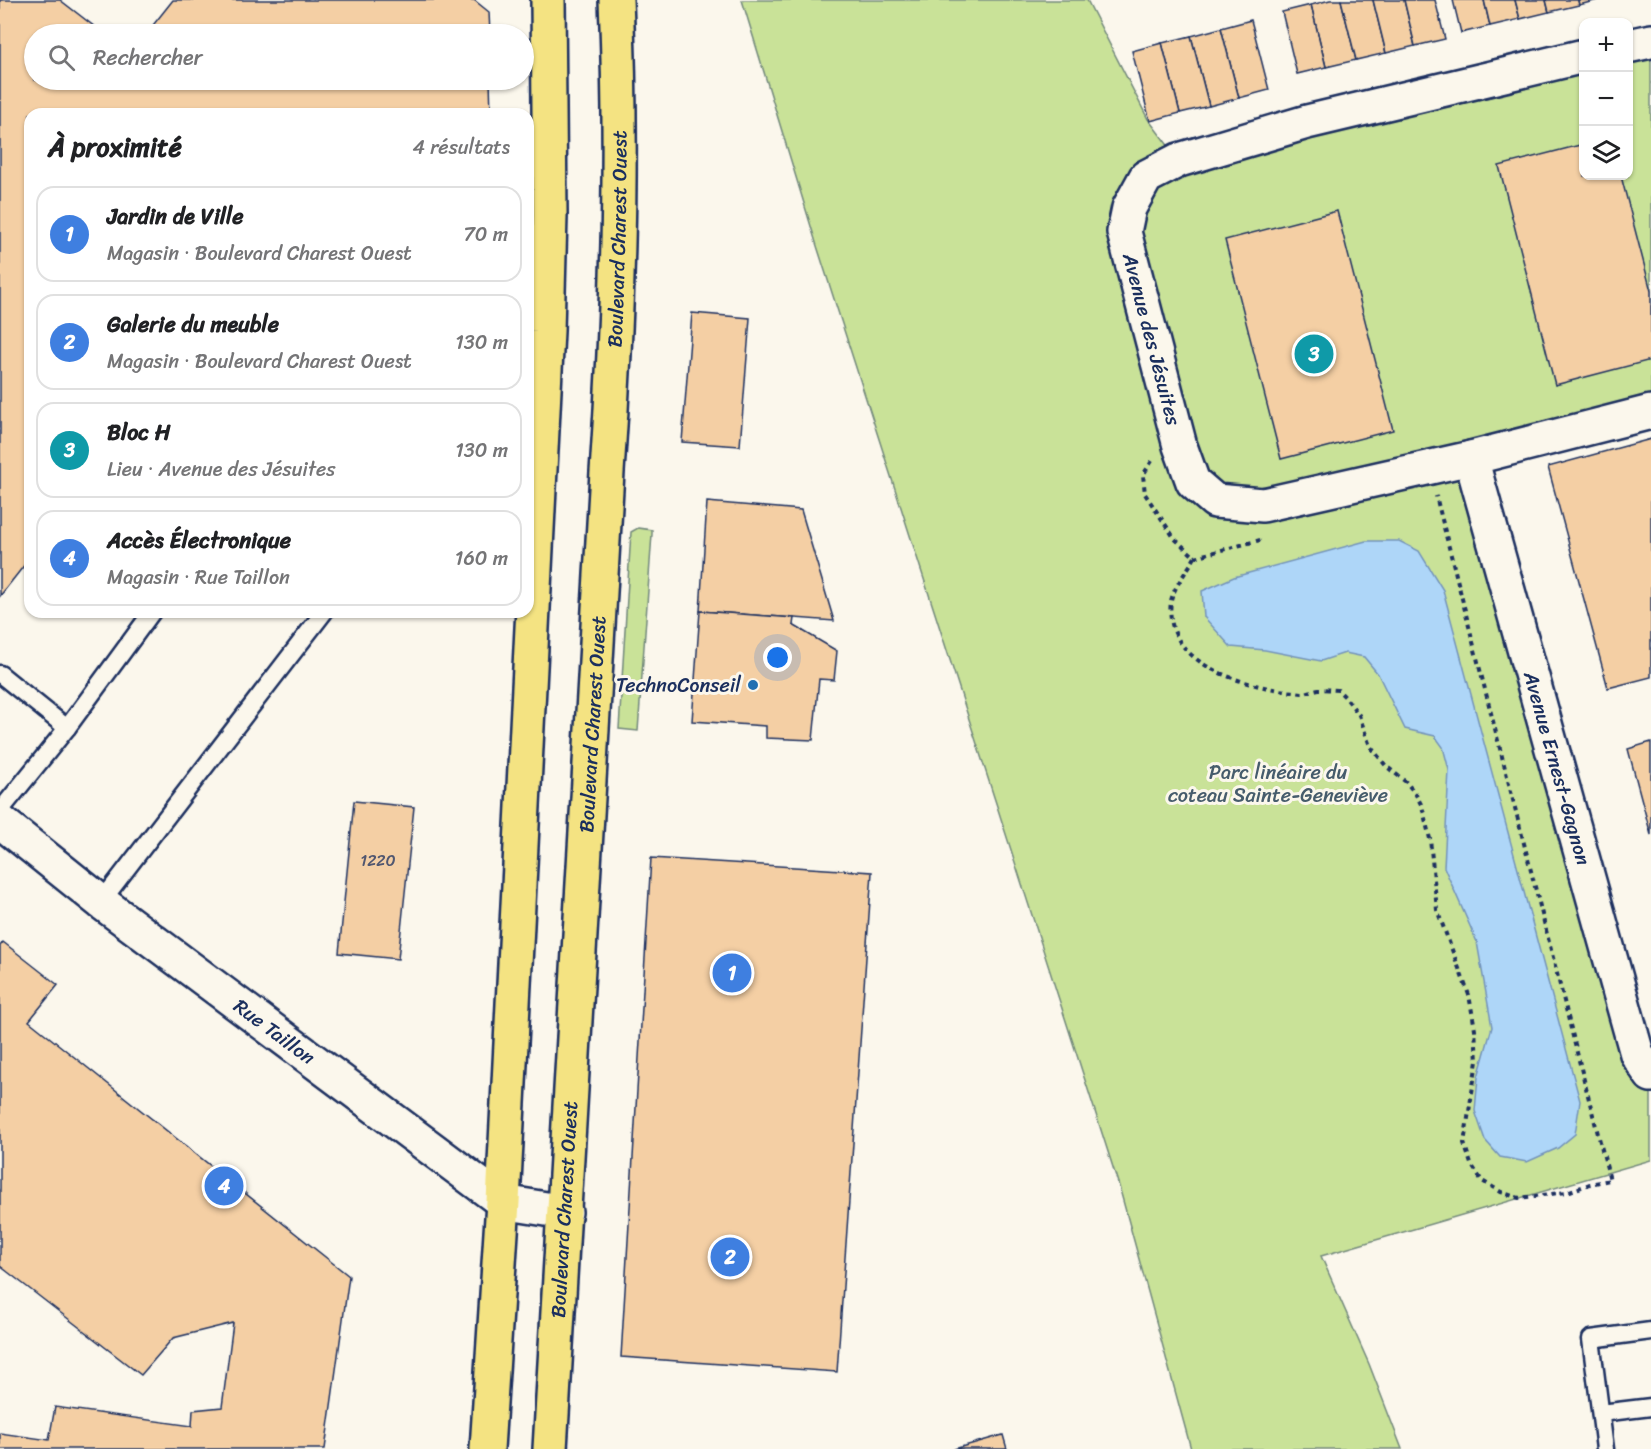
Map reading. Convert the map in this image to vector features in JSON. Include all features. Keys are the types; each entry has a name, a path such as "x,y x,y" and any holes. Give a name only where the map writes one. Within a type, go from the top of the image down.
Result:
{"main road":[{"path":"534,588 547,331 550,215 548,0"},
{"name":"Boulevard Charest Ouest","path":"550,1449 613,381 619,175 616,0"},
{"path":"487,1449 503,1202 533,618"}],"street":[{"path":"1633,45 1651,40"},
{"name":"Avenue des Jésuites","path":"1579,58 1307,122 1179,160 1146,177 1129,208 1124,232 1180,446 1193,482 1215,501 1263,505 1472,458 1651,412"},
{"name":"Avenue Ernest-Gagnon","path":"1472,458 1637,1054 1651,1075"},
{"name":"Rue Taillon","path":"0,821 101,902 503,1202 565,1212"}],"lane":[{"path":"0,811 68,728 148,618"},
{"path":"101,902 319,618"},
{"path":"0,674 68,728"},
{"path":"1605,1449 1592,1339 1651,1331"},
{"path":"1601,1413 1651,1407"}],"path":[{"path":"1180,446 1150,462 1143,475 1145,494 1175,540 1195,557 1172,599 1171,622 1181,643 1197,661 1215,672 1238,680 1305,693 1320,689 1338,690 1359,715 1370,746 1386,766 1406,782 1415,794 1422,806 1430,839 1437,910 1469,995 1473,1018 1477,1061 1464,1143 1471,1164 1482,1181 1501,1192 1519,1198 1567,1192 1610,1180 1435,493"}],"green space":[{"name":"Parc linéaire du coteau Sainte-Geneviève","path":"742,0 1087,0 1148,119 1179,160 1579,57 1579,180 1633,180 1633,45 1651,41 1651,411 1472,458 1651,1075 1651,1160 1321,1256 1369,1364 1402,1449 1191,1449 1119,1186 817,246"},
{"path":"638,528 652,530 652,534 638,731 619,729 631,532"}],"water":[{"path":"1366,541 1399,541 1419,551 1443,590 1580,1101 1575,1134 1558,1148 1527,1162 1500,1157 1485,1140 1475,1111 1478,1077 1492,1027 1477,942 1444,867 1449,770 1443,747 1435,736 1405,729 1378,674 1364,657 1345,653 1321,661 1265,650 1231,647 1204,617 1202,591 1234,577"}],"building":[{"path":"0,0 60,0 91,24 24,24 24,90 490,90 491,108 24,108 24,566 0,596"},
{"path":"173,0 474,0 489,12 490,24 154,24"},
{"path":"1330,0 1341,0 1356,60 1326,67 1311,5"},
{"path":"1341,0 1373,0 1386,53 1356,60"},
{"path":"1373,0 1404,0 1415,46 1386,53"},
{"path":"1404,0 1435,0 1445,39 1415,46"},
{"path":"1453,0 1484,0 1490,26 1461,33"},
{"path":"1484,0 1515,0 1520,19 1490,26"},
{"path":"1515,0 1546,0 1549,12 1520,19"},
{"path":"1546,0 1578,0 1579,5 1549,12"},
{"path":"1578,0 1598,0 1579,5"},
{"path":"1311,5 1326,67 1297,74 1282,12"},
{"path":"1251,20 1269,90 1239,98 1221,28"},
{"path":"1221,28 1239,98 1209,106 1191,36"},
{"path":"1191,36 1209,106 1180,113 1162,43"},
{"path":"1162,43 1180,113 1150,121 1132,51"},
{"path":"1579,145 1579,180 1622,180 1651,291 1651,360 1555,385 1499,166"},
{"path":"1337,211 1393,430 1281,459 1225,240"},
{"path":"692,313 750,318 740,446 682,442"},
{"path":"1651,439 1651,677 1608,688 1548,467"},
{"path":"707,502 801,510 834,621 700,611"},
{"path":"700,611 794,618 793,625 837,651 834,680 819,679 813,740 766,738 766,726 692,721"},
{"path":"1651,742 1651,835 1628,749"},
{"path":"354,801 414,807 398,959 339,953"},
{"path":"651,858 872,872 837,1372 621,1357"},
{"path":"3,942 58,985 29,1021 349,1276 325,1449 0,1449 0,1433 49,1440 55,1407 192,1426 193,1410 222,1407 233,1323 173,1338 141,1375 0,1266 0,946"},
{"path":"1003,1435 1007,1449 954,1449"}],"place":[{"name":"Bloc H","path":"1314,354"},
{"name":"TechnoConseil","path":"753,685"},
{"name":"Jardin de Ville","path":"732,973"},
{"name":"Accès Électronique","path":"224,1186"},
{"name":"Galerie du meuble","path":"730,1257"}]}
